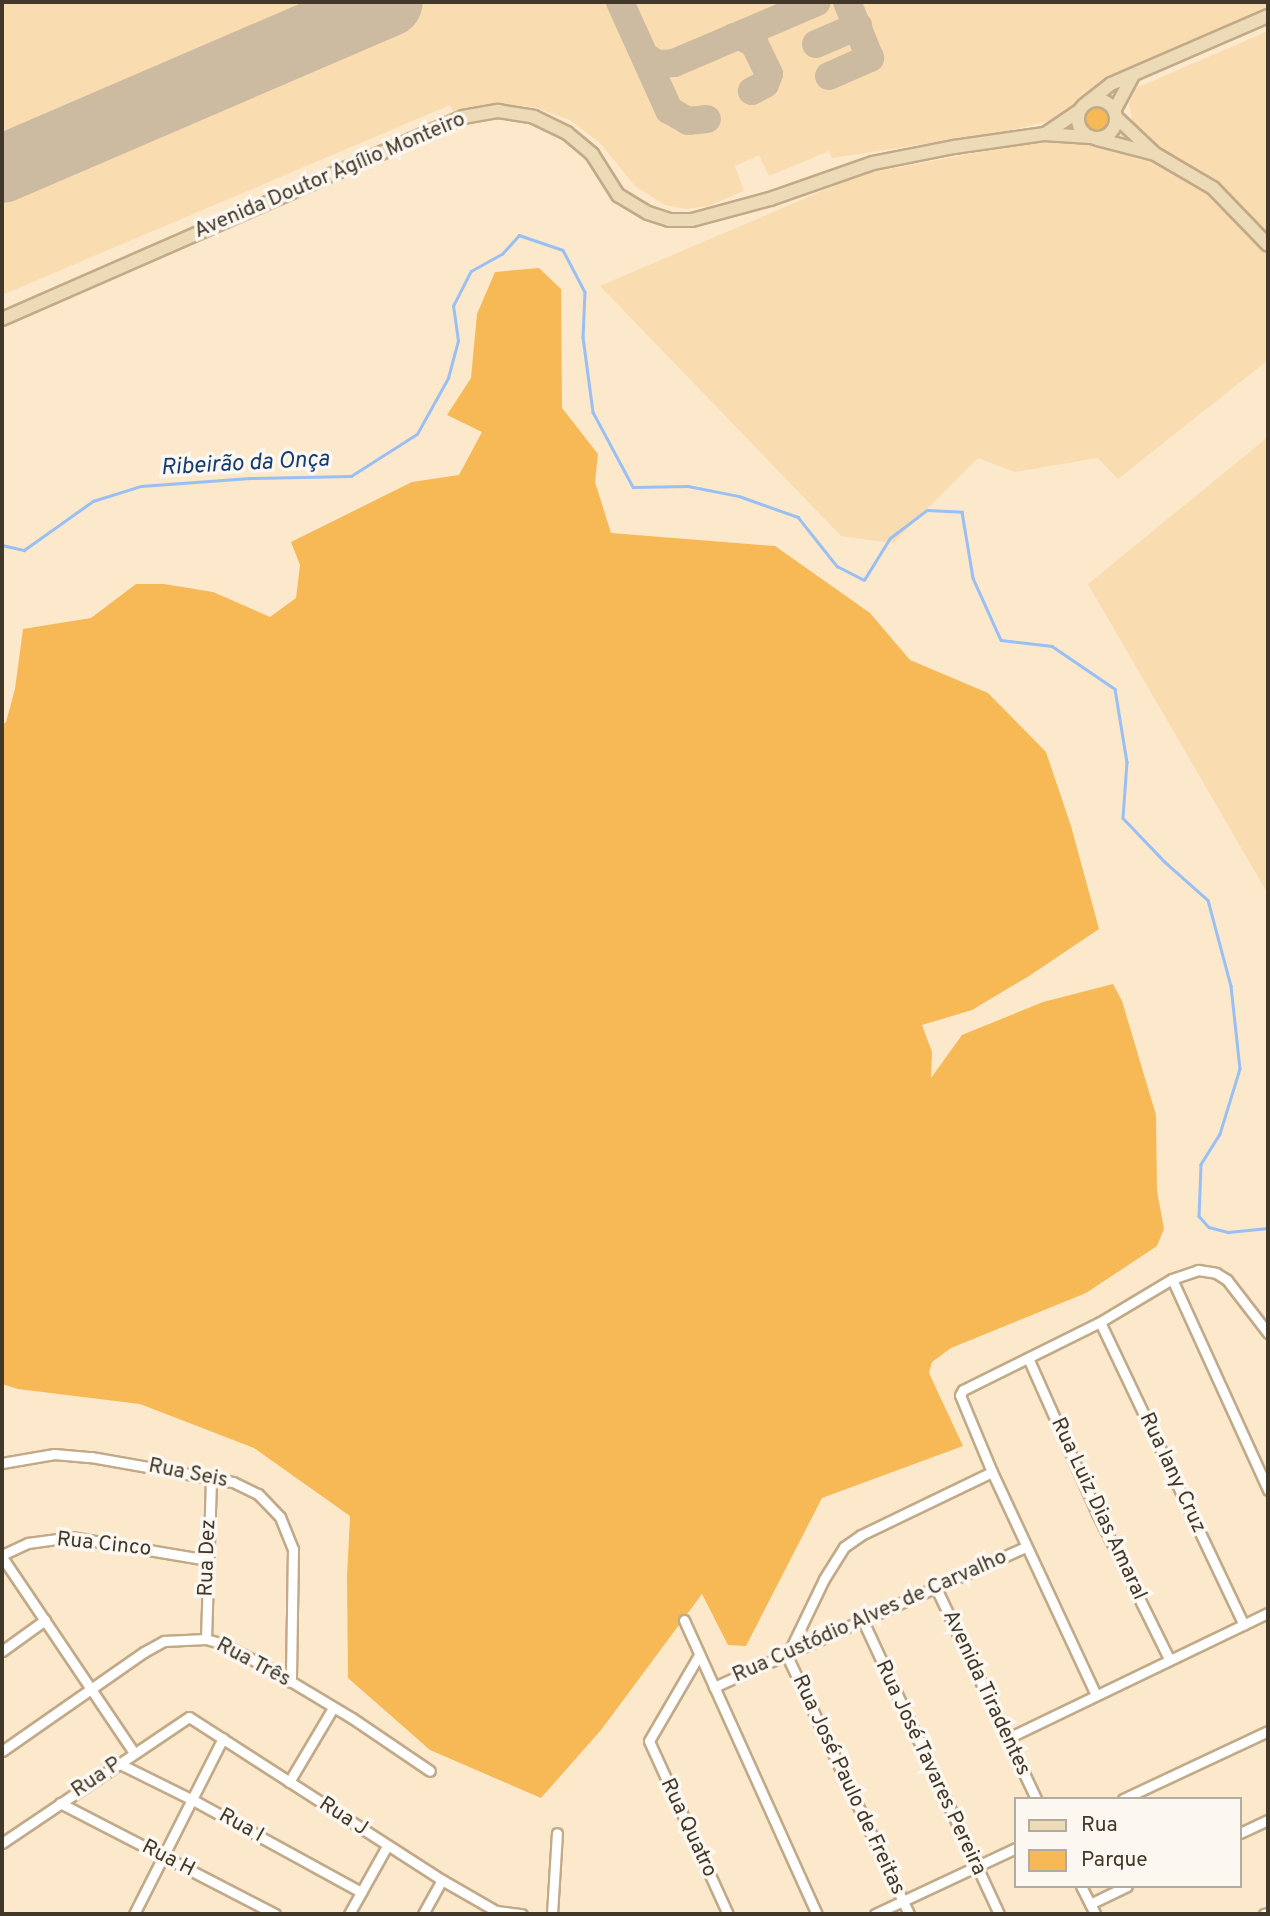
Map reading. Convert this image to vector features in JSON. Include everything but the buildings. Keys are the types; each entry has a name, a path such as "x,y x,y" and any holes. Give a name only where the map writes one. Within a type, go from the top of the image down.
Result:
{"street":[{"name":"Avenida Doutor Agílio Monteiro","path":"1044,134 1111,83 1133,76 1268,16"},
{"path":"1133,76 1115,114 1113,130 1093,138 1080,129 1083,106 1100,100 1115,114 1154,154 1213,188 1268,245"},
{"name":"Avenida Doutor Agílio Monteiro","path":"2,319 463,117 498,111 534,117 567,133 592,154 618,195 648,213 669,220 692,220 769,199 873,163 954,147 1044,134 1093,138 1154,154"},
{"path":"1096,1695 992,1472 960,1395 963,1390 1100,1322 1172,1279 1198,1270 1216,1273 1227,1280 1268,1333"},
{"path":"1172,1279 1268,1490"},
{"name":"Rua Iany Cruz","path":"1100,1322 1244,1625"},
{"name":"Rua Luiz Dias Amaral","path":"1028,1358 1097,1513 1169,1660"},
{"name":"Rua Seis","path":"2,1464 29,1457 70,1454 211,1478 251,1488 280,1517 288,1533 293,1561 291,1682"},
{"path":"787,1656 824,1579 844,1547 861,1535 992,1472"},
{"name":"Rua Dez","path":"206,1639 211,1478"},
{"name":"Rua Cinco","path":"2,1556 28,1543 71,1537 208,1560"},
{"name":"Rua Custódio Alves de Carvalho","path":"714,1687 1027,1547"},
{"path":"2,1556 134,1753"},
{"name":"Avenida Tiradentes","path":"936,1588 1036,1797"},
{"path":"1006,1739 1268,1613"},
{"path":"2,1651 44,1620"},
{"path":"684,1620 817,1914"},
{"name":"Rua José Tavares Pereira","path":"863,1621 999,1914"},
{"name":"Rua Três","path":"2,1751 144,1652 164,1642 206,1639 223,1644 291,1682 430,1771"},
{"name":"Rua Quatro","path":"699,1655 649,1741 727,1914"},
{"name":"Rua José Paulo de Freitas","path":"787,1656 909,1914"},
{"path":"289,1782 333,1708"},
{"name":"Rua P","path":"2,1843 184,1719 194,1718"},
{"name":"Rua J","path":"194,1718 387,1846 495,1913"},
{"path":"1127,1797 1268,1731"},
{"path":"134,1914 223,1738"},
{"name":"Rua I","path":"118,1763 193,1800 361,1892"},
{"name":"Rua H","path":"60,1803 275,1914"},
{"path":"1242,1832 1268,1820"},
{"path":"552,1914 557,1833"},
{"path":"349,1914 387,1846"},
{"path":"875,1914 1014,1849"},
{"path":"423,1914 442,1880"},
{"path":"1082,1888 1095,1914"},
{"path":"1090,1904 1123,1888"},
{"path":"495,1913 522,1914"}],"shaded area":[{"path":"2,2 1268,2 1268,10 1117,73 1083,93 1066,112 1049,121 1003,132 832,158 829,151 769,176 759,155 735,166 744,191 708,206 686,209 665,205 635,186 600,143 570,120 534,107 492,104 454,113 450,105 2,295"},
{"path":"1268,31 1268,360 1118,479 1098,458 1015,472 978,458 893,543 841,536 600,286 862,174 1020,145 1056,142 1113,147 1132,117 1129,104 1134,89"},
{"path":"1268,437 1268,894 1088,584"}],"green space":[{"path":"1097,105 1107,109 1111,119 1107,129 1097,133 1087,129 1083,119 1087,109"},
{"path":"539,268 561,289 562,408 598,454 595,482 611,533 775,546 870,613 910,660 988,693 1046,752 1071,826 1099,929 972,1010 922,1025 932,1052 931,1078 962,1035 1043,1002 1113,984 1122,1001 1156,1115 1157,1191 1164,1229 1157,1246 1086,1293 951,1348 932,1362 929,1373 963,1446 822,1498 746,1646 728,1645 702,1594 601,1730 541,1798 430,1750 348,1678 347,1577 350,1516 254,1448 140,1404 18,1389 2,1384 2,725 6,722 15,689 23,629 91,618 136,584 164,584 213,592 270,617 296,598 300,565 291,542 412,482 459,475 482,432 447,415 471,378 477,314 495,272"}],"waterway":[{"name":"Ribeirão da Onça","path":"2,545 24,550 93,501 141,486 250,478 351,476 417,434 448,378 458,341 453,306 471,271 502,254 519,235 563,250 585,292 583,337 593,412 633,487 688,486 739,496 798,517 837,566 864,580 890,538 927,510 962,512 973,578 1001,640 1052,646 1115,689 1127,762 1123,818 1165,862 1208,900 1231,986 1240,1069 1220,1134 1201,1165 1199,1216 1209,1227 1228,1232 1268,1228"}],"taxiway":[{"path":"620,2 669,110 688,121 707,119"},
{"path":"645,56 657,64 674,63 817,2"},
{"path":"829,76 870,58 847,2"},
{"path":"816,44 858,26"},
{"path":"734,37 740,36 754,43 769,74 765,84 752,91"}],"runway":[{"path":"2,169 389,2"}]}
